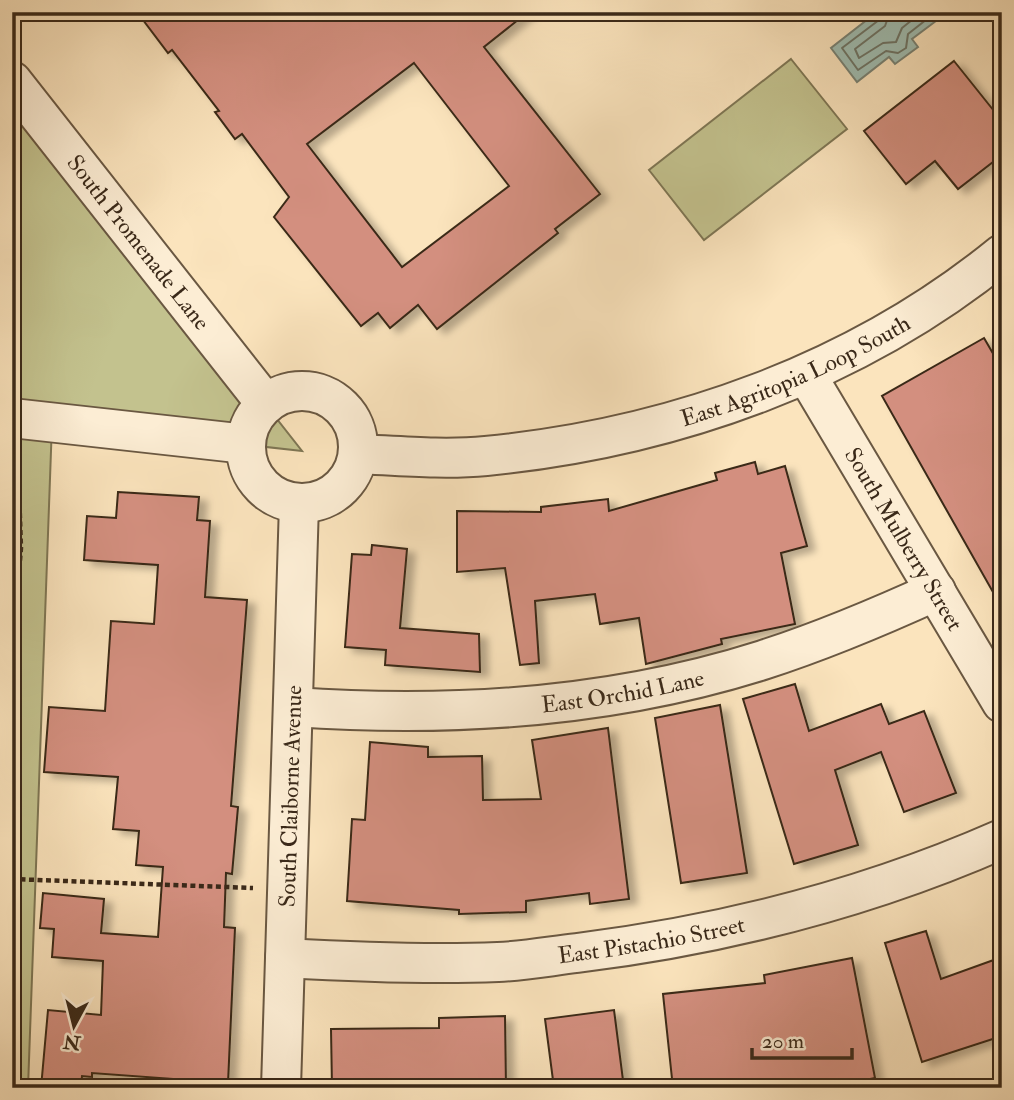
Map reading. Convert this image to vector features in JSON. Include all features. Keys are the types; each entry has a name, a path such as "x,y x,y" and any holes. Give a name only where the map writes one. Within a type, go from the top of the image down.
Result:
{"street":[{"name":"South Promenade Lane","path":"12,81 266,404"},
{"name":"East Agritopia Loop South","path":"359,454 484,456 568,445 663,426 806,374 879,337 957,291 1002,254"},
{"name":"South Mulberry Street","path":"806,374 1002,704"},
{"path":"301,391 321,394 337,403 350,417 358,435 359,454 354,471 332,496 299,504 282,500 267,491 255,478 248,462 246,444 252,423 266,404 282,395 301,391"},
{"path":"12,418 246,444"},
{"name":"South Claiborne Avenue","path":"281,1088 299,504"},
{"name":"East Orchid Lane","path":"293,707 429,713 570,701 645,688 761,660 862,625 936,591"},
{"name":"East Pistachio Street","path":"285,958 377,964 501,962 627,947 740,925 860,892 1002,839"}],"path":[{"path":"12,482 19,489 21,548 14,635 12,820"},
{"path":"12,880 288,889"}],"shaded area":[{"path":"791,59 847,129 704,240 649,170"},
{"path":"12,81 302,451 52,423 28,1088 12,1088"}],"water":[{"path":"877,12 941,12 944,15 912,39 918,47 895,64 889,57 857,82 831,48"}],"building":[{"path":"137,12 528,12 484,47 600,194 555,229 558,233 437,329 418,305 390,328 378,313 361,326 274,217 289,197 242,134 235,139 215,112 219,111 172,50 168,53","holes":["414,63 509,186 402,267 307,144"]},
{"path":"954,61 1002,121 1002,155 958,189 935,161 906,184 864,131"},
{"path":"984,338 1002,369 1002,608 882,396"},
{"path":"755,462 758,474 785,466 807,546 781,553 795,624 721,639 722,644 646,664 639,618 600,624 595,594 535,601 539,663 520,665 505,568 457,572 457,511 541,512 541,507 608,499 609,511 717,480 715,473"},
{"path":"118,492 199,497 197,520 210,521 205,597 247,600 231,806 238,807 232,874 226,873 224,927 235,928 228,1083 92,1073 92,1077 82,1076 81,1088 41,1088 48,1010 101,1015 103,961 52,957 54,929 40,928 43,893 104,899 101,933 158,937 163,867 136,865 139,831 113,829 118,777 44,772 49,707 105,711 111,621 154,624 158,565 84,560 87,516 116,518"},
{"path":"372,545 407,549 400,628 479,634 480,672 385,665 386,650 345,647 352,554 371,555"},
{"path":"795,684 809,731 881,704 889,724 924,711 956,793 904,812 881,752 835,770 858,845 794,864 743,699"},
{"path":"720,705 747,873 681,883 655,718"},
{"path":"608,728 629,899 590,904 589,893 526,901 526,912 459,914 459,910 347,901 352,819 365,820 370,742 428,747 428,757 482,756 483,800 541,799 532,740"},
{"path":"926,931 941,979 1002,957 1002,1036 922,1062 885,943"},
{"path":"852,958 875,1078 827,1088 815,1088 814,1083 785,1088 673,1088 663,994 765,983 764,975"},
{"path":"614,1010 624,1088 554,1088 545,1019"},
{"path":"505,1016 506,1088 332,1088 331,1029 439,1028 439,1018"}]}
